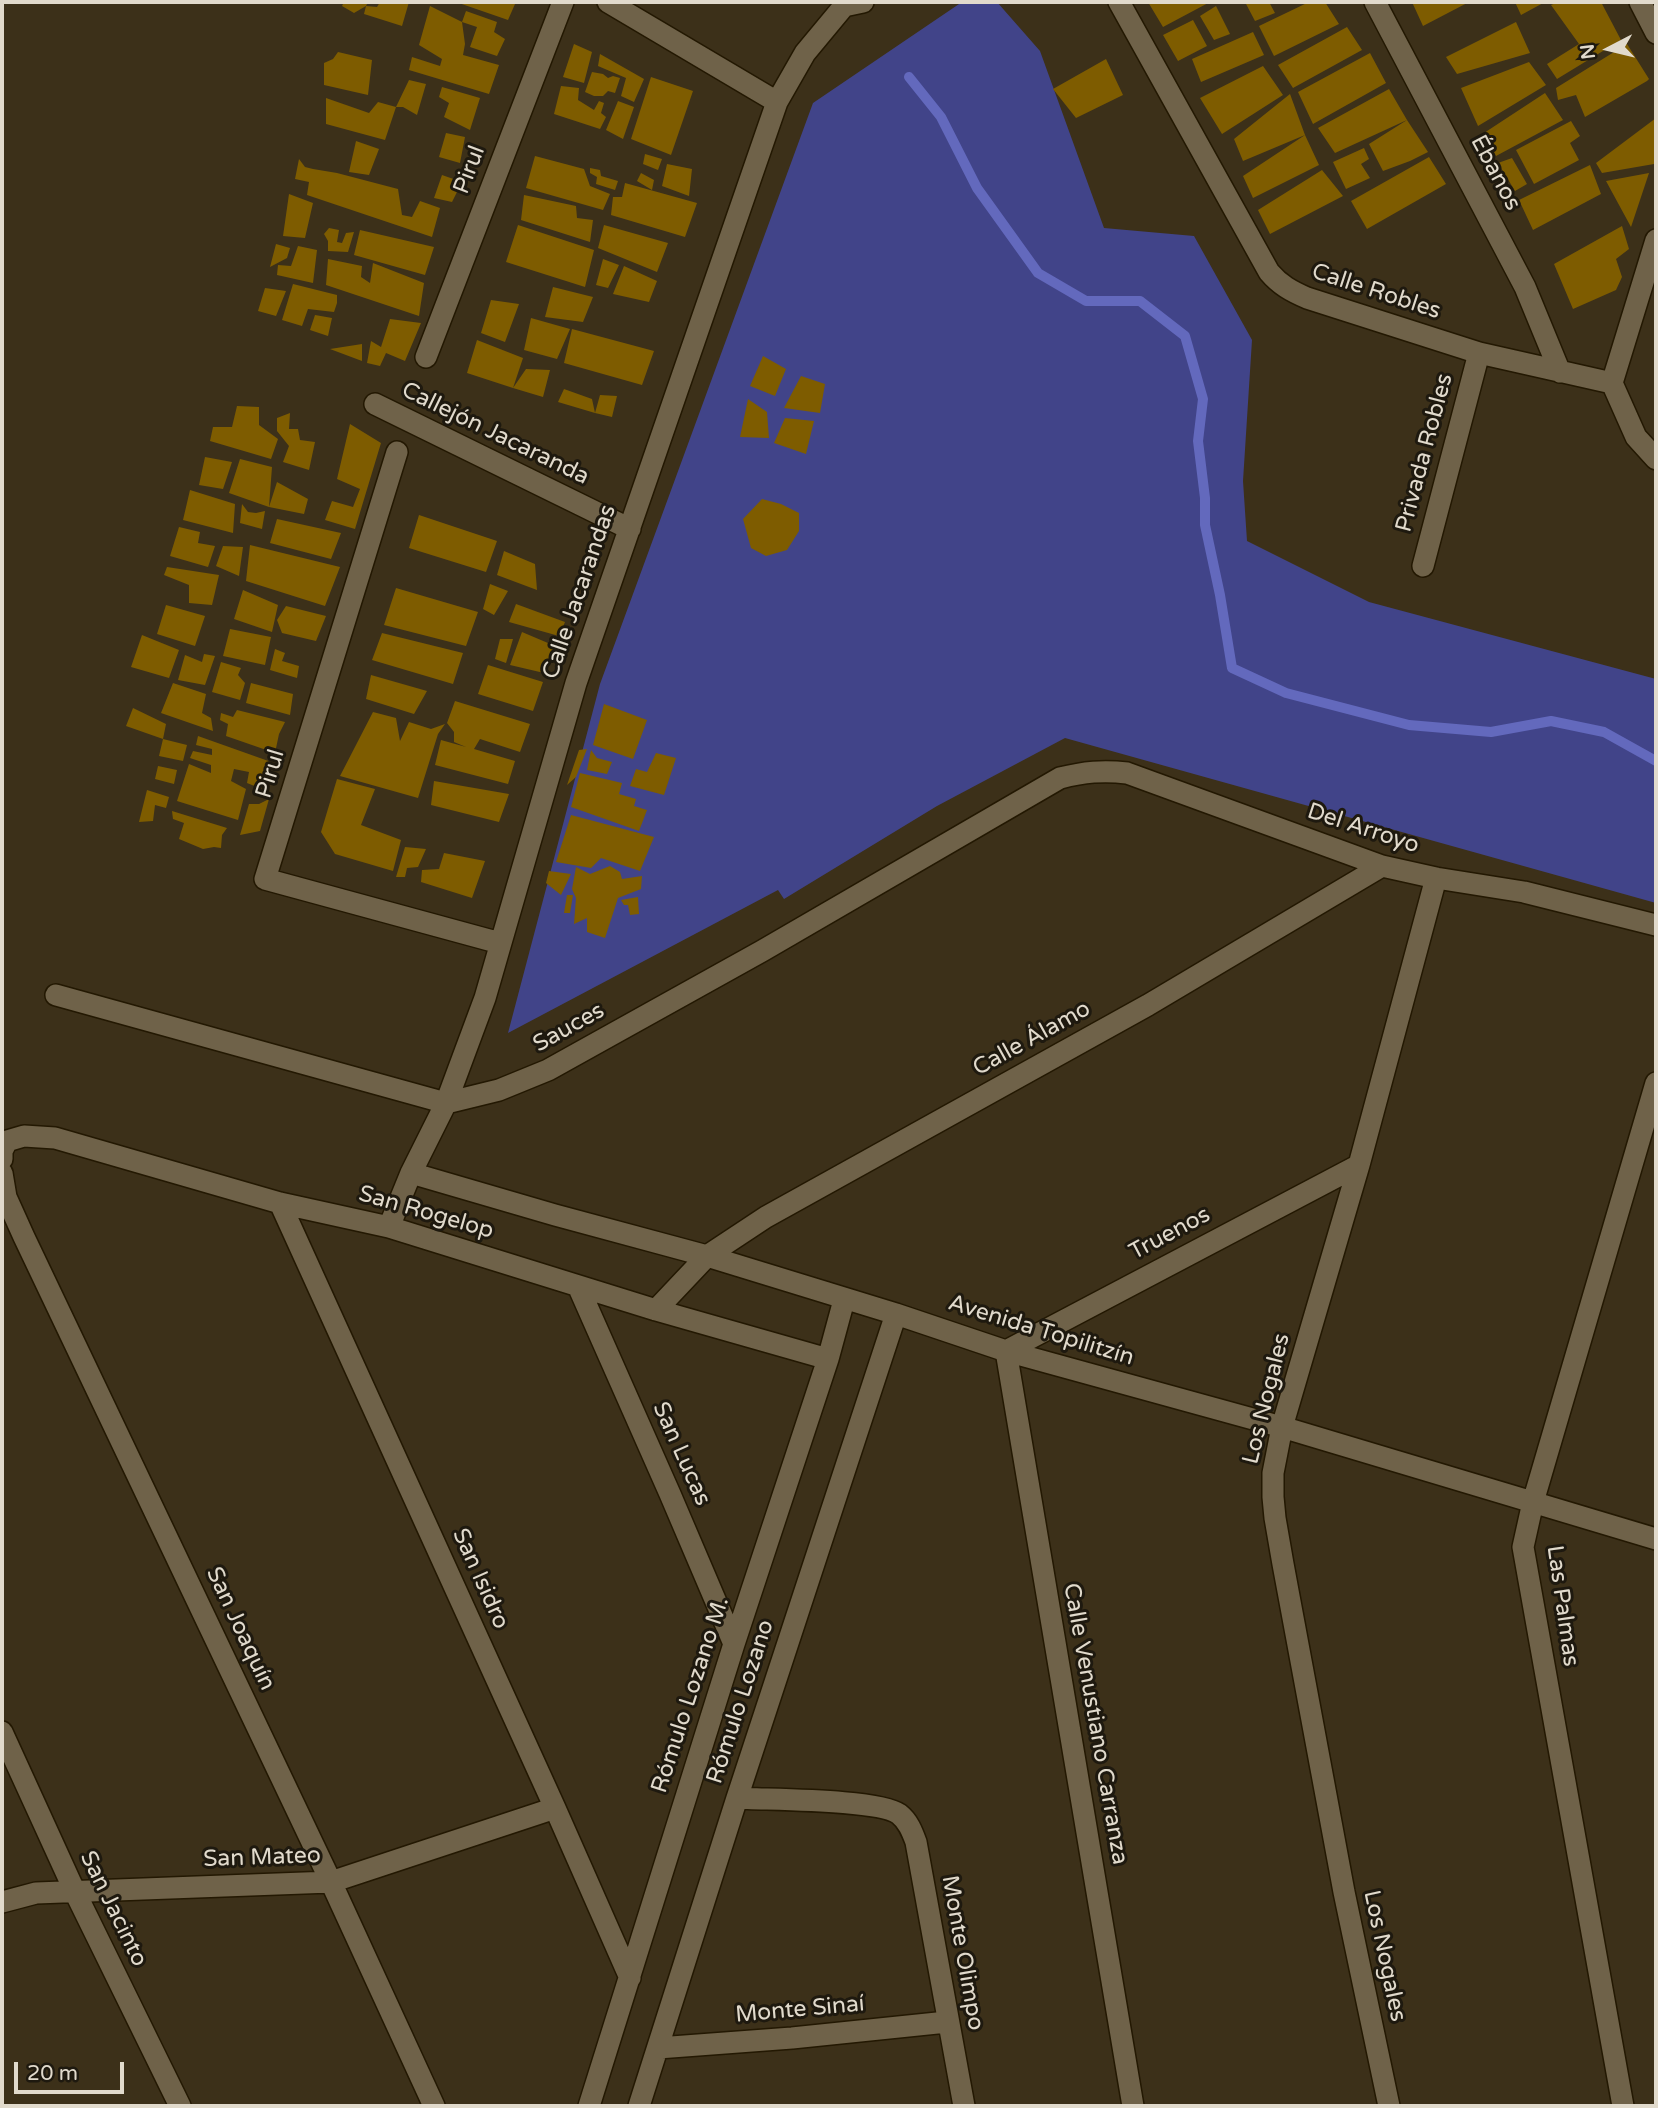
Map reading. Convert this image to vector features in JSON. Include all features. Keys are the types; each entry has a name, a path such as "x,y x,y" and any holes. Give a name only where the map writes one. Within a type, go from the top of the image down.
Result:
{"street":[{"name":"Pirul","path":"426,357 563,2"},
{"path":"608,2 777,102"},
{"name":"Calle Robles","path":"1119,2 1269,272 1278,283 1307,298 1479,353 1612,383"},
{"name":"Ébanos","path":"1375,2 1525,287 1560,372"},
{"path":"1640,2 1656,33"},
{"name":"Calle Jacarandas","path":"389,1227 411,1173 446,1103 485,998 576,683 777,102 805,53 850,3"},
{"path":"1656,240 1612,383 1636,437 1656,459"},
{"name":"Privada Robles","path":"1423,566 1479,353"},
{"name":"Callejón Jacaranda","path":"375,404 630,529"},
{"name":"Pirul","path":"397,452 265,879 500,943"},
{"name":"Del Arroyo","path":"1060,778 1103,770 1127,773 1382,866 1524,892 1656,925"},
{"name":"Sauces","path":"56,995 446,1103 499,1090 548,1070 762,951 1060,778"},
{"name":"Calle Álamo","path":"656,1310 707,1256 766,1217 1148,1005 1382,866"},
{"name":"Los Nogales","path":"1389,2106 1344,1892 1275,1518 1273,1473 1282,1427 1359,1165 1436,878"},
{"name":"Las Palmas","path":"1623,2106 1523,1547 1533,1502 1656,1083"},
{"name":"San Rogelop","path":"5,1150 24,1136 55,1138 280,1203 389,1227 656,1310 828,1359"},
{"name":"Truenos","path":"1006,1351 1359,1165"},
{"name":"San Joaquín","path":"2,1173 6,1197 24,1237 331,1882 434,2106"},
{"name":"Avenida Topilitzín","path":"411,1173 707,1256 1006,1351 1282,1427 1656,1539"},
{"name":"San Isidro","path":"280,1203 630,1978"},
{"name":"San Lucas","path":"578,1286 734,1644"},
{"name":"Rómulo Lozano M.","path":"589,2106 734,1644 828,1359 844,1300"},
{"name":"Rómulo Lozano","path":"639,2106 896,1314"},
{"name":"Calle Venustiano Carranza","path":"1006,1351 1133,2106"},
{"name":"San Jacinto","path":"2,1732 75,1892 180,2106"},
{"name":"Monte Olimpo","path":"737,1798 877,1806 899,1813 912,1829 964,2106"},
{"name":"San Mateo","path":"2,1902 36,1893 331,1882 555,1808"},
{"name":"Monte Sinaí","path":"658,2048 947,2022"}],"shaded area":[{"path":"962,2 997,2 1040,51 1104,228 1194,236 1252,340 1243,481 1247,541 1369,602 1656,679 1656,903 1065,738 937,806 784,899 778,890 508,1033 600,684 813,103"}],"building":[{"path":"344,2 368,2 354,13 342,6"},
{"path":"380,2 409,2 402,26 364,14 366,6 377,7"},
{"path":"456,2 513,2 515,4 508,20"},
{"path":"1148,2 1210,2 1163,27"},
{"path":"1245,2 1269,2 1275,13 1255,21"},
{"path":"1309,2 1325,2 1339,24 1274,56 1259,26"},
{"path":"1412,2 1469,2 1423,26"},
{"path":"1515,2 1545,2 1521,15"},
{"path":"1558,2 1601,2 1621,40 1557,79 1547,64 1579,44 1551,5"},
{"path":"430,6 462,22 465,44 463,55 499,65 489,94 409,70 412,57 440,66 442,59 419,45"},
{"path":"1216,6 1230,34 1214,40 1200,16"},
{"path":"466,11 497,22 494,32 505,39 497,56 470,47 477,27 462,22"},
{"path":"1193,20 1207,46 1178,61 1163,35"},
{"path":"1516,22 1530,53 1457,74 1446,57"},
{"path":"1347,27 1362,50 1293,88 1278,65"},
{"path":"1253,32 1264,55 1201,82 1192,59"},
{"path":"574,44 592,52 584,83 563,77"},
{"path":"1627,44 1649,79 1647,81 1585,117 1576,95 1558,100 1556,88"},
{"path":"338,52 372,60 368,95 324,85 324,63 333,59"},
{"path":"1370,53 1386,83 1313,124 1298,92"},
{"path":"600,54 644,79 634,102 621,96 626,78 598,66"},
{"path":"1106,59 1123,95 1076,118 1053,89"},
{"path":"1529,62 1546,85 1478,126 1461,88"},
{"path":"1263,66 1283,95 1222,134 1200,98"},
{"path":"592,72 608,78 620,78 615,93 608,91 603,96 594,96 585,92"},
{"path":"651,77 693,91 671,155 631,139"},
{"path":"409,80 426,84 417,115 403,107 396,107"},
{"path":"561,86 579,88 578,100 594,110 599,101 604,103 601,113 606,117 600,129 554,114"},
{"path":"442,87 480,98 470,130 444,117 449,103 439,97"},
{"path":"1389,89 1407,120 1335,153 1318,128"},
{"path":"1545,93 1563,120 1496,156 1484,133"},
{"path":"1290,94 1305,135 1243,161 1234,139"},
{"path":"326,98 369,113 378,102 396,107 385,140 326,124"},
{"path":"618,101 634,107 623,139 606,130"},
{"path":"1656,118 1654,164 1602,173 1596,163"},
{"path":"1407,120 1428,152 1383,171 1369,144"},
{"path":"1571,121 1580,136 1570,143 1579,160 1534,184 1516,150"},
{"path":"446,133 465,137 460,163 439,157"},
{"path":"1305,135 1319,165 1253,198 1243,176"},
{"path":"356,141 379,149 369,175 349,172"},
{"path":"1364,148 1369,159 1361,164 1370,178 1346,189 1333,162"},
{"path":"645,154 662,159 658,170 643,164"},
{"path":"535,156 584,169 590,186 610,194 603,210 526,188"},
{"path":"1429,157 1446,184 1367,229 1351,201"},
{"path":"1512,158 1527,184 1515,191 1498,163"},
{"path":"299,159 305,167 398,189 402,215 412,217 420,201 440,208 432,237 307,195 309,182 295,179"},
{"path":"667,164 692,169 689,196 662,186"},
{"path":"1590,165 1601,194 1533,230 1519,200"},
{"path":"590,168 600,170 601,176 618,181 615,190 596,184 597,177 590,173"},
{"path":"1322,170 1343,196 1270,234 1258,210"},
{"path":"641,173 654,180 652,190 637,181"},
{"path":"1649,173 1631,227 1606,181"},
{"path":"442,175 462,182 452,202 434,198"},
{"path":"625,183 697,203 685,237 611,215 613,197 622,197"},
{"path":"289,194 313,203 305,238 283,236"},
{"path":"524,195 576,206 577,218 593,220 590,242 521,220"},
{"path":"518,225 594,250 585,287 506,262"},
{"path":"604,225 668,243 657,272 598,248"},
{"path":"1622,226 1629,249 1616,259 1622,277 1616,290 1573,309 1554,264"},
{"path":"329,228 339,230 337,242 342,243 346,233 354,232 348,252 328,251 328,241 324,234"},
{"path":"360,230 434,247 425,275 354,255"},
{"path":"276,244 290,248 287,258 270,267"},
{"path":"298,246 317,250 313,283 277,275 278,265 291,266"},
{"path":"328,259 362,266 361,277 370,283 373,263 424,283 419,316 326,285"},
{"path":"603,259 619,265 608,288 596,285"},
{"path":"624,266 657,281 649,302 613,294"},
{"path":"293,284 337,295 334,312 308,309 302,326 282,320"},
{"path":"553,287 593,297 583,322 545,317"},
{"path":"265,288 286,291 276,316 258,311"},
{"path":"491,300 519,304 505,342 481,333"},
{"path":"315,315 332,318 328,336 310,330"},
{"path":"531,318 570,329 557,359 524,350"},
{"path":"390,319 421,323 405,361 386,353 380,366 367,363 371,341 381,347"},
{"path":"572,329 654,351 642,385 564,363"},
{"path":"477,340 523,358 513,388 467,373"},
{"path":"362,344 362,361 330,349"},
{"path":"763,356 786,369 775,396 750,386"},
{"path":"526,369 550,370 543,397 513,388"},
{"path":"801,376 825,384 820,413 784,408"},
{"path":"564,389 592,399 595,413 558,402"},
{"path":"600,395 617,396 612,417 595,413"},
{"path":"748,399 767,412 769,438 740,437"},
{"path":"237,406 259,407 259,425 278,439 271,459 210,441 213,427 232,427"},
{"path":"290,413 289,429 298,429 300,440 315,442 309,470 283,462 289,446 277,431 277,418"},
{"path":"785,418 814,421 806,454 774,443"},
{"path":"350,424 381,443 355,529 325,520 332,501 353,507 360,489 337,479"},
{"path":"205,457 232,462 223,489 199,485"},
{"path":"240,459 272,467 269,507 229,493"},
{"path":"277,482 308,499 304,514 269,507"},
{"path":"190,490 235,504 233,533 183,520"},
{"path":"762,499 799,513 799,531 787,550 766,556 751,548 743,519"},
{"path":"242,504 248,512 265,511 262,529 240,523"},
{"path":"419,515 497,541 486,572 409,548"},
{"path":"277,519 341,533 331,559 270,543"},
{"path":"179,527 200,532 198,543 215,546 208,567 170,556"},
{"path":"250,545 340,567 325,606 246,581"},
{"path":"223,546 243,547 239,576 216,566"},
{"path":"504,551 535,564 537,590 497,575"},
{"path":"167,567 219,575 212,605 189,603 189,585 164,575"},
{"path":"490,584 508,591 494,615 483,609"},
{"path":"396,588 478,612 466,646 384,625"},
{"path":"243,590 278,605 272,632 234,619"},
{"path":"516,604 565,622 559,636 509,622"},
{"path":"166,605 205,616 195,646 157,634"},
{"path":"286,606 326,616 316,641 282,633 277,620"},
{"path":"230,629 271,637 265,665 223,656"},
{"path":"522,632 555,646 544,673 510,665"},
{"path":"382,633 463,653 453,684 372,660"},
{"path":"142,635 179,650 169,678 131,667"},
{"path":"500,639 513,639 506,663 495,659"},
{"path":"275,649 285,653 282,661 299,666 297,678 270,670"},
{"path":"204,654 215,656 205,685 178,680 185,655 202,662"},
{"path":"221,662 241,668 238,675 245,683 240,700 212,692"},
{"path":"488,665 543,682 533,711 478,694"},
{"path":"371,675 427,691 414,714 366,699"},
{"path":"173,683 206,694 202,713 211,718 213,731 161,713"},
{"path":"251,683 293,694 290,715 246,703"},
{"path":"455,701 530,724 520,752 480,739 474,749 515,761 508,784 435,765 441,740 466,747 454,742 454,732 447,723"},
{"path":"604,704 647,720 633,759 593,745"},
{"path":"133,708 166,724 163,739 126,726"},
{"path":"237,710 285,722 275,753 226,736 228,724 220,720 221,713 233,717"},
{"path":"373,712 396,718 400,741 409,722 431,729 445,724 438,734 418,798 340,776"},
{"path":"198,736 274,763 262,789 247,783 249,772 234,769 231,781 246,789 238,820 177,801 189,764 211,773 211,765 190,758 193,751 212,755 212,749 196,745"},
{"path":"163,739 187,745 183,761 159,756"},
{"path":"587,749 576,777 567,785 579,750"},
{"path":"591,750 597,758 612,762 607,774 587,770"},
{"path":"656,753 676,758 664,795 630,786 636,769 647,772"},
{"path":"158,766 177,770 174,784 155,779"},
{"path":"580,773 622,783 619,794 636,799 634,806 647,810 639,831 571,807"},
{"path":"337,779 375,789 361,825 401,840 393,871 335,854 321,832"},
{"path":"434,781 509,794 499,822 431,805"},
{"path":"147,790 169,797 166,808 155,805 153,821 139,822"},
{"path":"269,799 260,831 240,835 249,804 259,804"},
{"path":"172,811 227,828 222,835 221,848 203,849 179,839 184,823 173,819"},
{"path":"571,815 654,837 640,871 601,858 591,868 556,862"},
{"path":"405,847 426,849 418,867 407,868 405,877 396,877"},
{"path":"444,853 485,861 472,898 421,882 422,870 439,869"},
{"path":"610,866 620,872 622,879 642,876 641,889 618,898 605,938 587,932 587,918 574,924 576,898 572,889 576,867 590,874"},
{"path":"549,871 571,874 561,895 546,883"},
{"path":"567,895 573,895 570,913 564,913"},
{"path":"638,897 639,914 630,915 628,905 624,905 621,900"}],"waterway":[{"path":"909,77 941,117 977,188 1038,273 1086,301 1140,301 1185,336 1203,399 1198,441 1205,498 1205,525 1232,668 1286,693 1409,725 1491,732 1551,721 1604,732 1656,761"}]}
